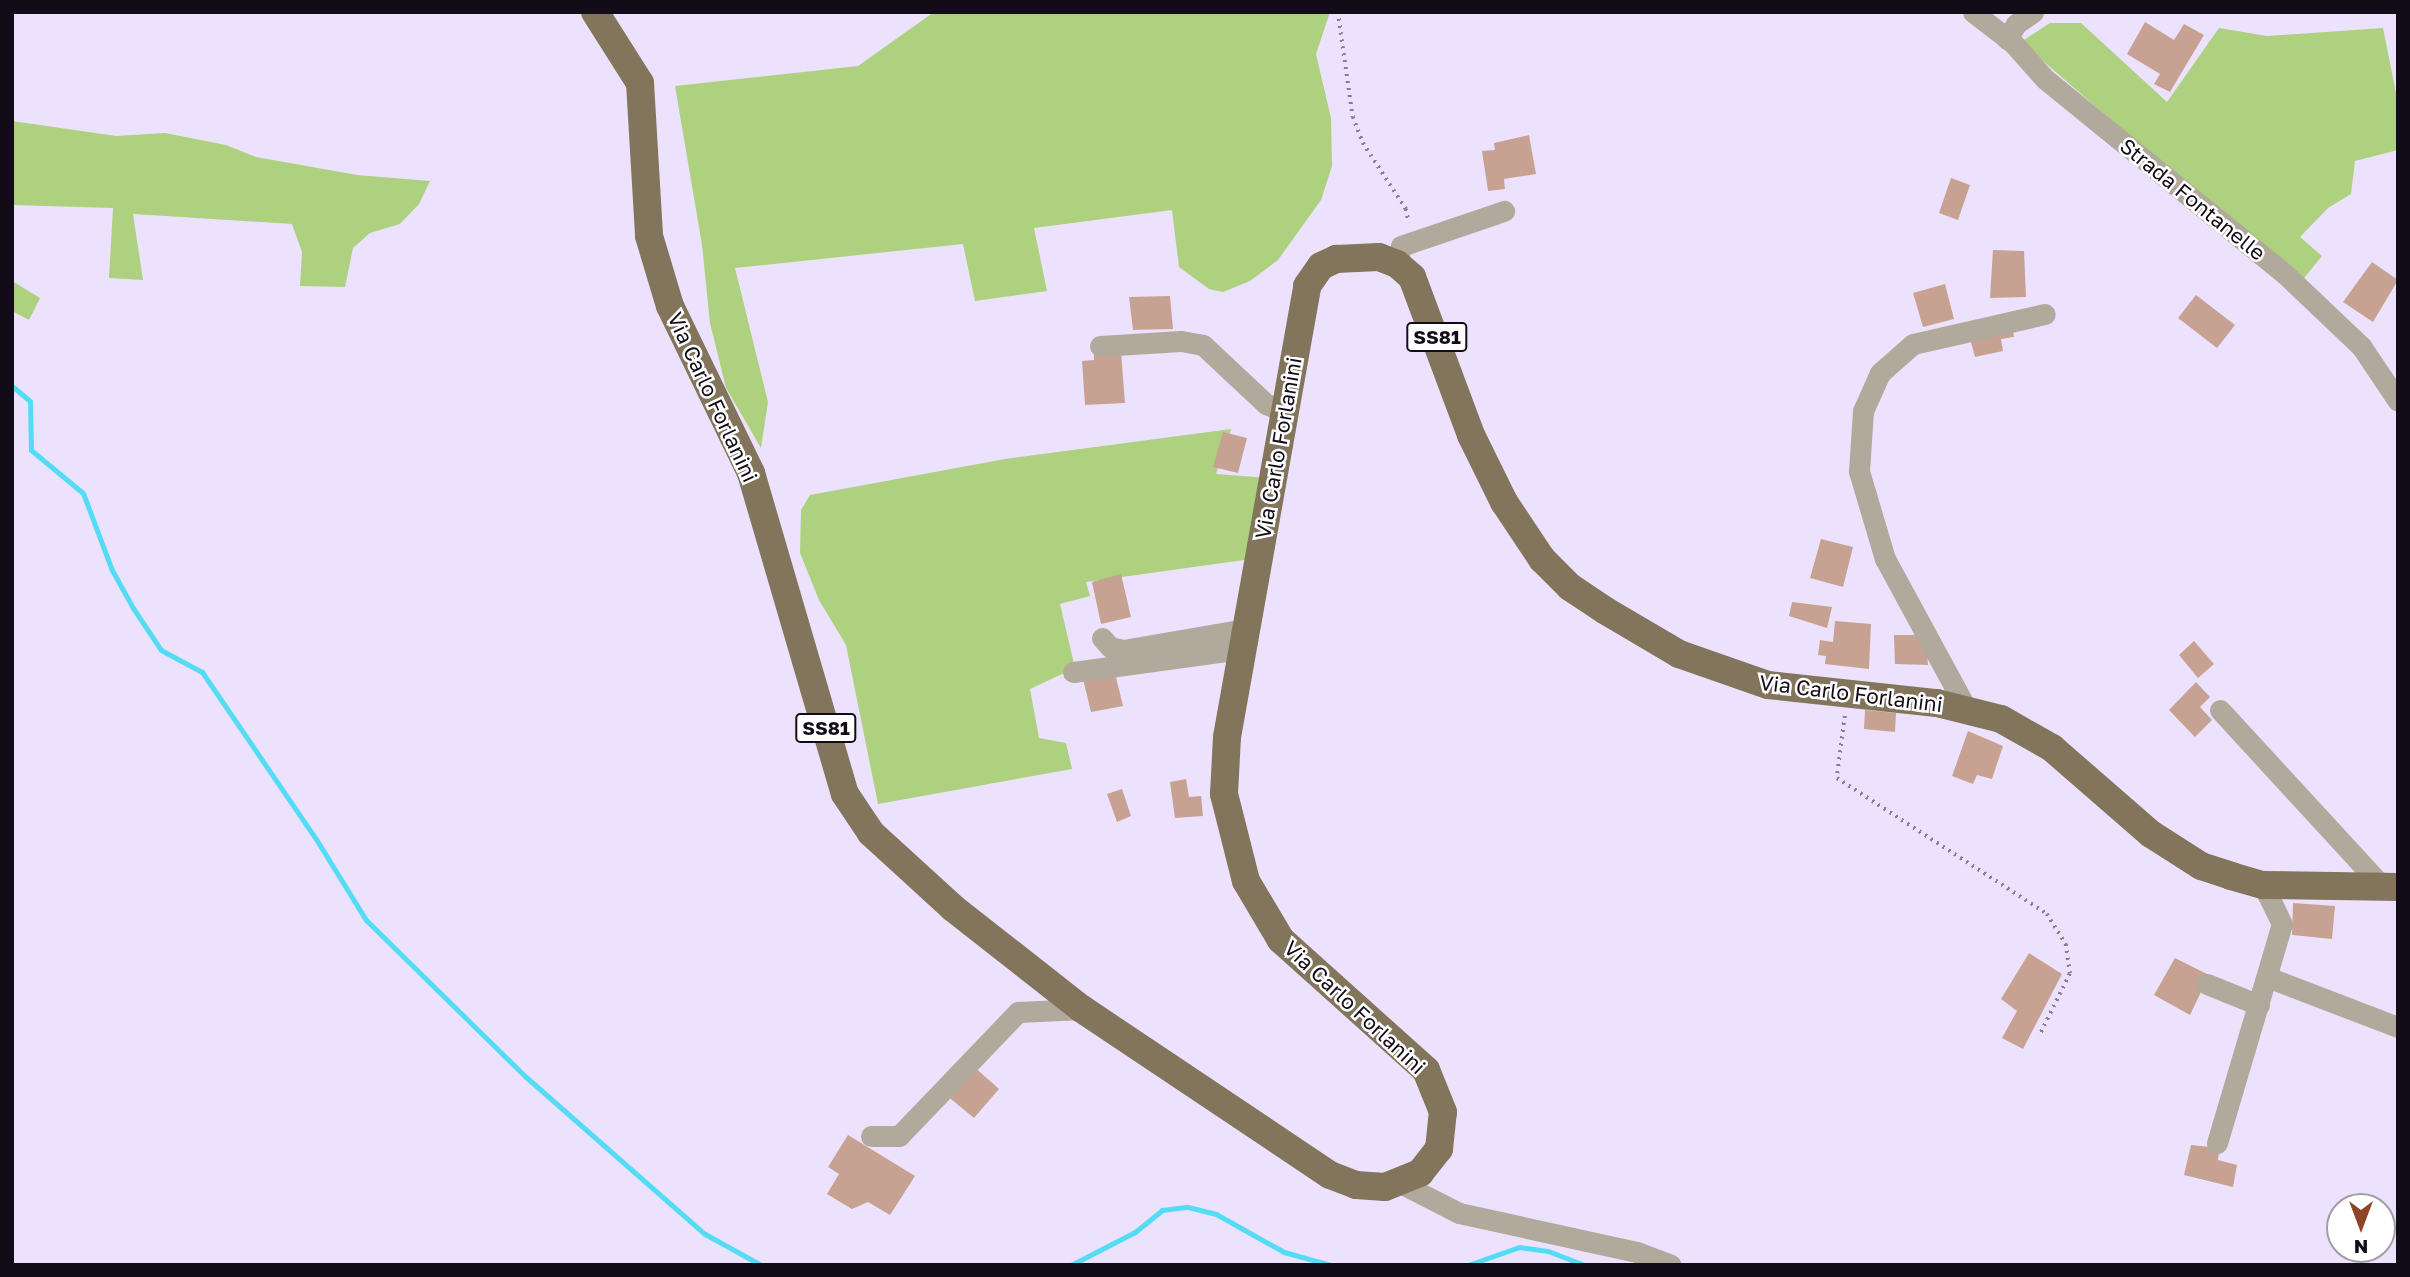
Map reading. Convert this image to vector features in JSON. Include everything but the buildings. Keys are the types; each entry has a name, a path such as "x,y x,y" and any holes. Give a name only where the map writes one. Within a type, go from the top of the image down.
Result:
{"main road":[{"name":"Via Carlo Forlanini","path":"595,12 640,83 649,236 670,306 751,473 845,794 871,833 906,870 1082,1009 1330,1175 1356,1185 1400,1184 1420,1173 1439,1149 1443,1112 1438,1090 1408,1051 1281,940 1246,881 1224,794 1227,737 1307,286 1321,266 1358,255 1405,253 1471,435 1504,502 1542,559 1570,587 1679,654 1717,670 1768,685 1966,708 2028,731 2151,834 2201,866 2263,885 2389,886"}],"street":[{"name":"Strada Fontanelle","path":"1973,12 2007,39 2045,79 2285,274 2361,346 2398,401"},
{"path":"2007,39 2016,24 2033,12"},
{"path":"1405,253 1504,211"},
{"name":"Via Carlo Forlanini","path":"1966,708 1885,559 1859,471 1863,411 1880,373 1913,344 2046,314"},
{"path":"1100,346 1181,341 1203,345 1266,404 1285,412"},
{"path":"1102,638 1110,647 1123,650 1244,639"},
{"path":"1073,671 1244,639"},
{"path":"2220,710 2389,886"},
{"path":"2217,1143 2282,924 2263,885"},
{"path":"2267,977 2398,1027"},
{"path":"2207,984 2259,1005"},
{"path":"871,1136 899,1136 1018,1012 1082,1009"},
{"path":"1400,1184 1459,1213 1637,1252 1671,1265"}],"path":[{"path":"1338,12 1353,117 1363,143 1406,209 1405,253"},
{"path":"1849,694 1837,778 2047,915 2066,944 2070,974 2039,1037"}],"green space":[{"path":"934,12 1330,12 1316,54 1331,118 1332,166 1321,200 1278,260 1250,281 1223,292 1209,289 1179,267 1172,210 1034,228 1047,291 975,301 963,244 735,268 768,402 761,448 726,388 710,323 702,245 675,86 858,66"},
{"path":"2050,23 2081,23 2167,102 2219,28 2267,36 2383,28 2398,103 2398,150 2355,161 2351,194 2328,208 2300,237 2322,256 2300,283 2021,42"},
{"path":"12,121 116,136 165,133 226,145 256,157 357,175 430,181 419,204 400,224 370,233 353,248 345,287 300,286 302,252 292,224 133,214 143,280 109,278 113,208 12,205"},
{"path":"12,281 40,298 29,320 12,311"},
{"path":"1231,429 1216,474 1269,478 1251,559 1086,582 1090,596 1060,604 1075,668 1030,689 1039,738 1066,743 1072,769 878,804 846,645 819,600 800,553 801,510 810,495 1005,459"}],"waterway":[{"path":"12,386 30,401 31,450 83,493 112,570 133,608 161,650 202,672 316,839 366,920 526,1077 705,1234 761,1265"},
{"path":"1071,1265 1135,1232 1162,1210 1188,1207 1216,1214 1284,1252 1331,1265"},
{"path":"1468,1265 1519,1247 1548,1251 1584,1265"}]}
